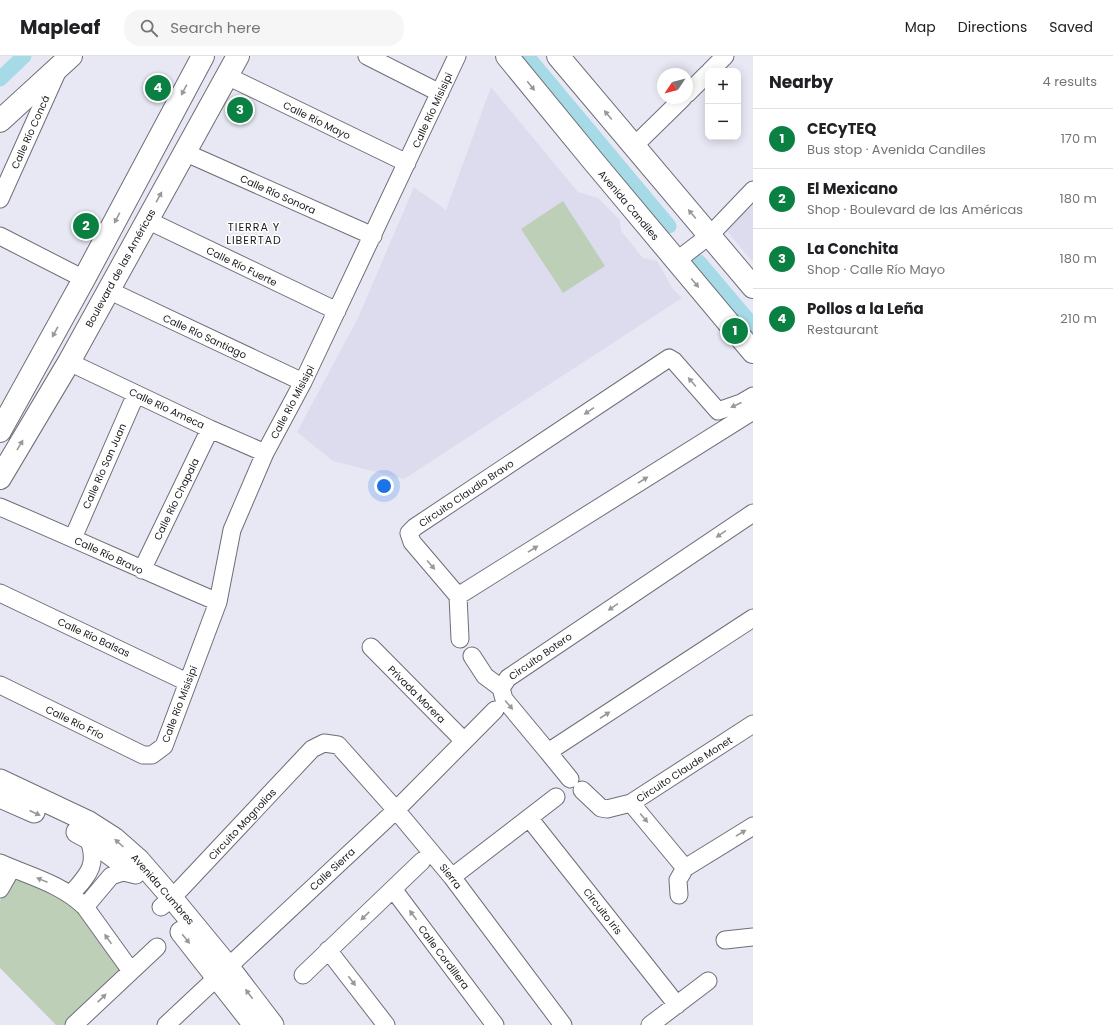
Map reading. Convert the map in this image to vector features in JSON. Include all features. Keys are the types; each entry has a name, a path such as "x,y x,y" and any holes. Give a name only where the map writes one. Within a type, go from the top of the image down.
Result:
{"main road":[{"path":"0,431 84,279 203,56"},
{"name":"Boulevard de las Américas","path":"0,478 69,362 238,56"},
{"name":"Avenida Candiles","path":"506,56 681,259 753,352"},
{"path":"558,56 634,146 705,239 753,287"},
{"path":"0,121 66,60"}],"street":[{"path":"367,56 440,93"},
{"name":"Calle Río Misisipi","path":"152,755 164,746 218,602 232,530 265,453 303,382 457,56"},
{"path":"713,68 725,56"},
{"name":"Calle Río Concá","path":"0,199 66,60"},
{"name":"Calle Río Mayo","path":"226,76 406,163"},
{"path":"693,88 705,76"},
{"path":"634,146 677,104"},
{"name":"Calle Río Sonora","path":"184,152 373,236"},
{"path":"681,259 705,239 753,190"},
{"name":"Calle Río Fuerte","path":"147,220 337,311"},
{"path":"0,236 84,279"},
{"name":"Calle Río Santiago","path":"108,290 303,382"},
{"name":"Circuito Claudio Bravo","path":"458,596 412,542 409,534 415,526 669,358 674,360 718,411 741,403 753,396"},
{"name":"Calle Río Ameca","path":"69,362 210,429 265,453"},
{"name":"Calle Río San Juan","path":"73,538 136,394"},
{"path":"460,639 458,596 753,411"},
{"name":"Calle Río Chapala","path":"142,570 210,429"},
{"name":"Calle Río Bravo","path":"0,507 218,602"},
{"name":"Circuito Botero","path":"631,803 607,809 601,808 576,784 548,752 504,699 501,688 508,678 753,513"},
{"name":"Calle Río Balsas","path":"0,593 187,682"},
{"path":"548,752 753,618"},
{"name":"Privada Morera","path":"371,647 464,741"},
{"path":"472,656 485,676 501,688"},
{"name":"Calle Río Frío","path":"0,685 143,755 152,755"},
{"name":"Calle Sierra","path":"166,1025 222,971 396,810 495,710"},
{"name":"Circuito Claude Monet","path":"685,868 631,803 753,724"},
{"name":"Sierra","path":"324,744 338,746 396,810 452,877 563,1025"},
{"name":"Circuito Magnolias","path":"166,903 312,749 324,744"},
{"name":"Avenida Cumbres","path":"0,780 89,822 114,838 139,860 166,903"},
{"name":"Avenida Cumbres","path":"0,797 88,838 136,874 166,903 222,971 273,1025"},
{"path":"452,877 556,797"},
{"name":"Circuito Iris","path":"530,818 677,1004"},
{"path":"678,895 678,880 685,868 753,826"},
{"path":"71,894 85,878 92,863 93,850 88,838"},
{"path":"303,975 422,861"},
{"path":"92,863 111,876"},
{"path":"0,889 6,866 48,882 71,894 85,907 131,971"},
{"path":"85,907 111,876 123,872 136,874"},
{"name":"Calle Cordillera","path":"393,889 495,1025"},
{"path":"725,940 753,937"},
{"path":"74,1025 157,947"},
{"path":"328,950 386,1025"},
{"name":"Avenida Cumbres","path":"222,971 254,1025"},
{"path":"650,1025 708,981"}],"shaded area":[{"path":"491,87 578,192 598,198 620,220 621,231 643,258 657,261 673,289 682,298 404,479 333,461 297,432 358,318 414,187 446,210"},
{"path":"753,203 753,262 726,230"}],"green space":[{"path":"563,201 605,266 563,293 521,229"},
{"path":"13,879 22,880 69,903 84,914 121,965 121,973 64,1025 56,1025 0,968 0,901 6,887"}],"waterway":[{"path":"0,79 24,56"},
{"path":"527,56 669,226"},
{"path":"699,262 753,326"}],"place":[{"name":"Pollos a la Leña","path":"158,88"},
{"name":"La Conchita","path":"240,110"},
{"name":"El Mexicano","path":"86,226"},
{"name":"CECyTEQ","path":"735,331"}],"district":[{"name":"TIERRA Y LIBERTAD","path":"254,233"}]}
